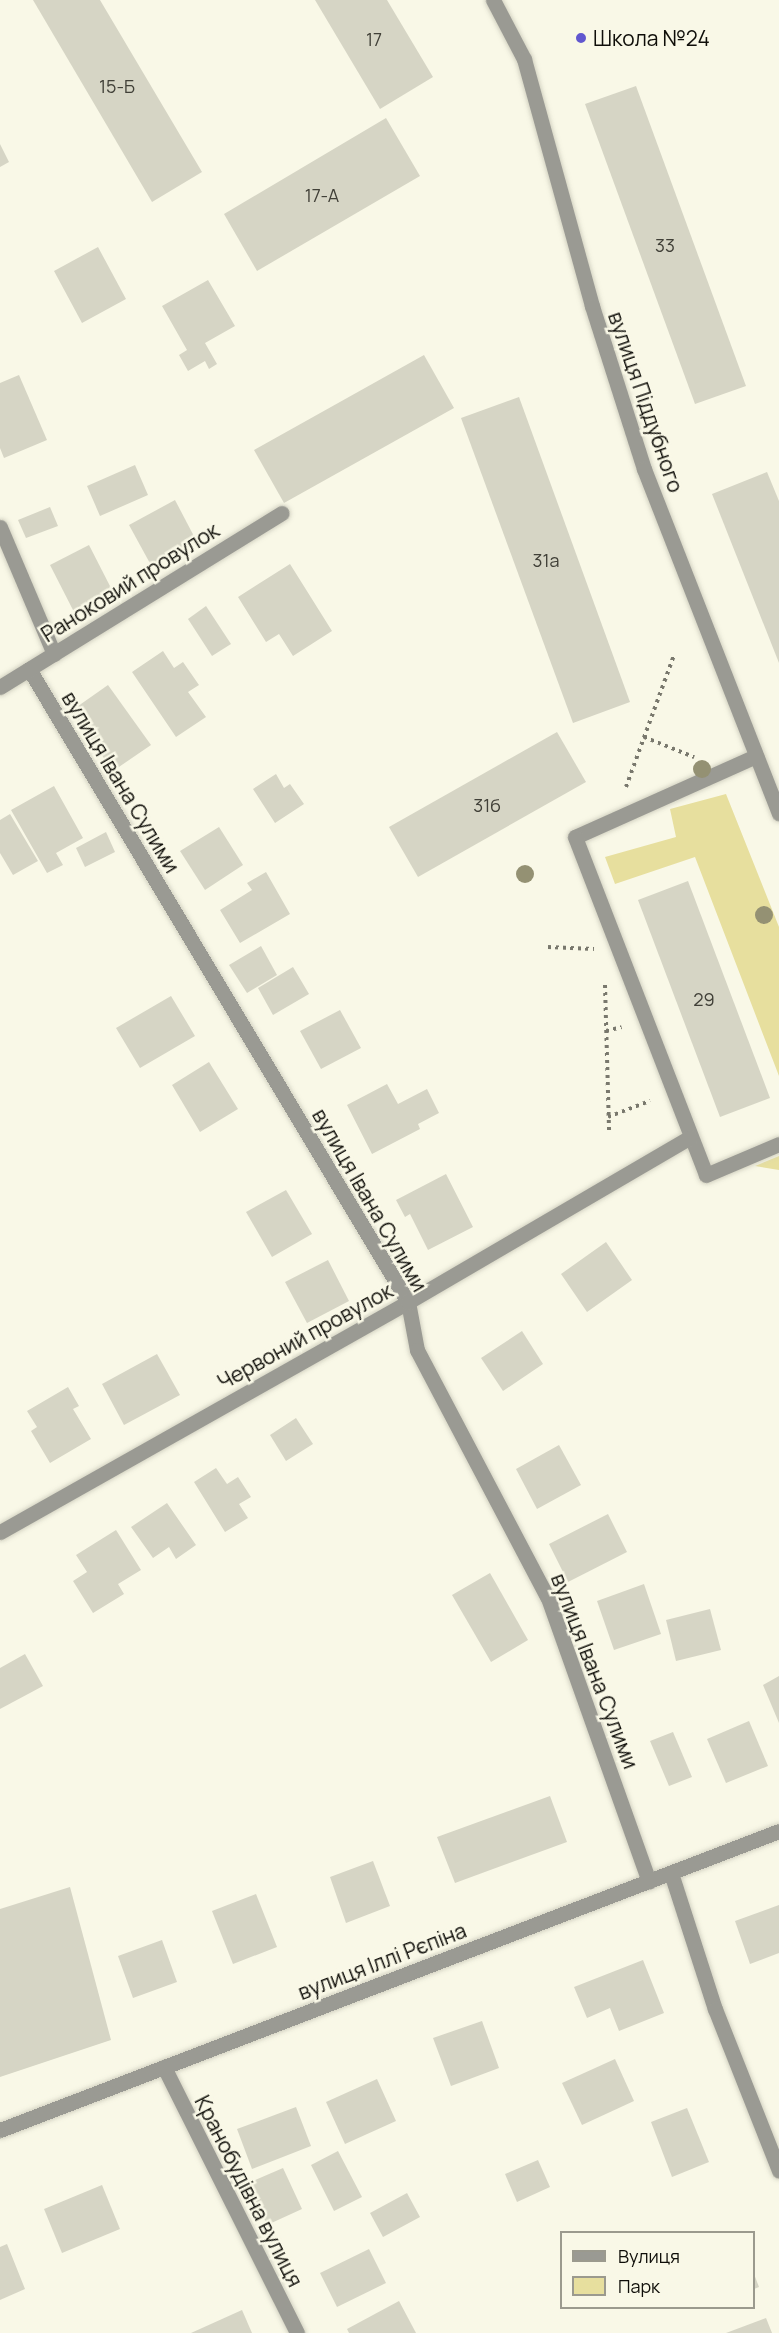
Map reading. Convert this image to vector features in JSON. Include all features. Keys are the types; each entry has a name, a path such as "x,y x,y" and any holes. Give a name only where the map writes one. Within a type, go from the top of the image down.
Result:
{"street":[{"name":"вулиця Піддубного","path":"493,0 524,59 592,306 644,469 779,813"},
{"name":"Раноковий провулок","path":"0,687 282,513"},
{"path":"0,527 54,654"},
{"name":"вулиця Івана Сулими","path":"29,669 408,1302 417,1350 548,1598 649,1882"},
{"path":"756,756 575,837 706,1175 779,1144"},
{"name":"Червоний провулок","path":"0,1532 408,1302 690,1137"},
{"name":"вулиця Іллі Рєпіна","path":"0,2130 779,1831"},
{"path":"671,1873 714,2009 779,2170"},
{"name":"Кранобудівна вулиця","path":"164,2067 297,2333"}],"path":[{"path":"614,819 674,655"},
{"path":"644,737 724,769"},
{"path":"548,947 618,948"},
{"path":"604,984 609,1130"},
{"path":"608,1117 674,1093"}],"green space":[{"path":"726,794 779,927 779,1076 695,857 615,884 605,857 676,837 670,809"},
{"path":"779,1156 779,1170 755,1166"}],"building":[{"path":"33,0 100,0 202,172 152,202"},
{"path":"315,0 387,0 433,77 380,109"},
{"path":"636,86 746,386 695,404 585,104"},
{"path":"386,118 420,176 257,271 224,214"},
{"path":"0,144 9,162 0,167"},
{"path":"98,247 126,299 82,323 54,271"},
{"path":"208,280 235,326 205,343 217,364 209,369 205,361 188,371 179,355 187,350 162,306"},
{"path":"424,355 454,408 284,503 254,450"},
{"path":"19,375 47,440 4,458 0,448 0,383"},
{"path":"519,397 630,702 573,723 461,418"},
{"path":"135,465 148,495 100,516 87,486"},
{"path":"767,472 779,501 779,663 712,494"},
{"path":"175,500 197,542 152,567 129,525"},
{"path":"50,507 58,526 26,538 18,520"},
{"path":"89,545 112,590 73,610 50,565"},
{"path":"290,564 332,631 293,656 279,634 266,642 238,597"},
{"path":"206,606 231,644 212,656 188,619"},
{"path":"163,651 174,668 183,662 199,685 188,692 206,717 176,737 132,672"},
{"path":"108,685 151,745 113,771 71,711"},
{"path":"557,732 586,782 418,877 389,827"},
{"path":"276,774 284,788 290,784 304,804 275,823 253,789"},
{"path":"54,786 83,838 56,853 63,865 47,873 11,810"},
{"path":"10,814 38,861 13,875 0,853 0,820"},
{"path":"219,827 243,865 205,890 180,851"},
{"path":"106,832 115,852 85,867 76,848"},
{"path":"266,872 290,914 240,943 220,910 252,890 247,883"},
{"path":"688,881 770,1098 720,1117 638,900"},
{"path":"261,946 277,975 247,993 229,965"},
{"path":"293,967 309,994 273,1015 258,988"},
{"path":"171,996 195,1036 140,1068 116,1028"},
{"path":"340,1010 361,1048 321,1069 300,1031"},
{"path":"209,1062 238,1109 200,1132 172,1085"},
{"path":"387,1084 398,1104 427,1089 439,1113 418,1124 420,1129 372,1154 347,1105"},
{"path":"446,1174 473,1227 428,1250 410,1214 405,1217 396,1200"},
{"path":"286,1190 312,1234 272,1257 246,1212"},
{"path":"606,1242 632,1280 587,1312 561,1274"},
{"path":"328,1260 349,1301 307,1323 285,1282"},
{"path":"522,1331 543,1364 503,1391 481,1358"},
{"path":"157,1354 180,1395 124,1425 102,1384"},
{"path":"68,1387 79,1406 73,1409 91,1439 50,1463 31,1431 37,1427 27,1411"},
{"path":"296,1418 313,1444 286,1461 270,1435"},
{"path":"559,1445 581,1485 537,1509 516,1469"},
{"path":"216,1468 227,1484 238,1477 251,1497 239,1504 248,1518 225,1532 194,1482"},
{"path":"167,1503 196,1545 176,1559 169,1547 153,1558 131,1527"},
{"path":"608,1514 627,1552 568,1582 549,1544"},
{"path":"116,1530 141,1570 118,1584 124,1594 93,1613 73,1581 87,1572 76,1555"},
{"path":"490,1573 528,1640 491,1662 452,1595"},
{"path":"644,1584 661,1634 614,1650 597,1601"},
{"path":"710,1609 721,1650 676,1661 666,1620"},
{"path":"25,1654 43,1686 0,1709 0,1668"},
{"path":"779,1676 779,1723 763,1685"},
{"path":"749,1721 768,1766 726,1783 707,1739"},
{"path":"673,1732 692,1777 669,1786 650,1741"},
{"path":"550,1796 567,1842 455,1883 437,1837"},
{"path":"373,1861 390,1906 346,1923 330,1877"},
{"path":"70,1887 111,2040 0,2077 0,1909"},
{"path":"256,1894 277,1947 233,1964 212,1911"},
{"path":"779,1905 779,1953 750,1964 735,1921"},
{"path":"162,1940 177,1982 133,1998 118,1956"},
{"path":"643,1960 664,2013 619,2031 610,2008 587,2018 574,1987"},
{"path":"482,2021 499,2068 451,2086 433,2038"},
{"path":"615,2059 634,2101 582,2125 562,2083"},
{"path":"377,2079 396,2121 345,2144 326,2102"},
{"path":"296,2107 311,2146 252,2169 237,2129"},
{"path":"687,2108 709,2162 672,2177 651,2122"},
{"path":"338,2151 362,2197 334,2211 311,2165"},
{"path":"538,2160 550,2187 517,2202 505,2174"},
{"path":"283,2168 302,2209 267,2225 248,2183"},
{"path":"102,2185 120,2229 62,2253 44,2209"},
{"path":"407,2193 420,2217 383,2237 370,2213"},
{"path":"7,2244 25,2289 0,2300 0,2247"},
{"path":"369,2249 386,2283 337,2307 320,2273"},
{"path":"755,2277 759,2287 755,2289"},
{"path":"399,2301 416,2333 349,2333 347,2329"},
{"path":"242,2310 252,2333 191,2333"},
{"path":"766,2318 772,2333 726,2333"}],"place":[{"name":"Школа №24","path":"581,38"}]}
